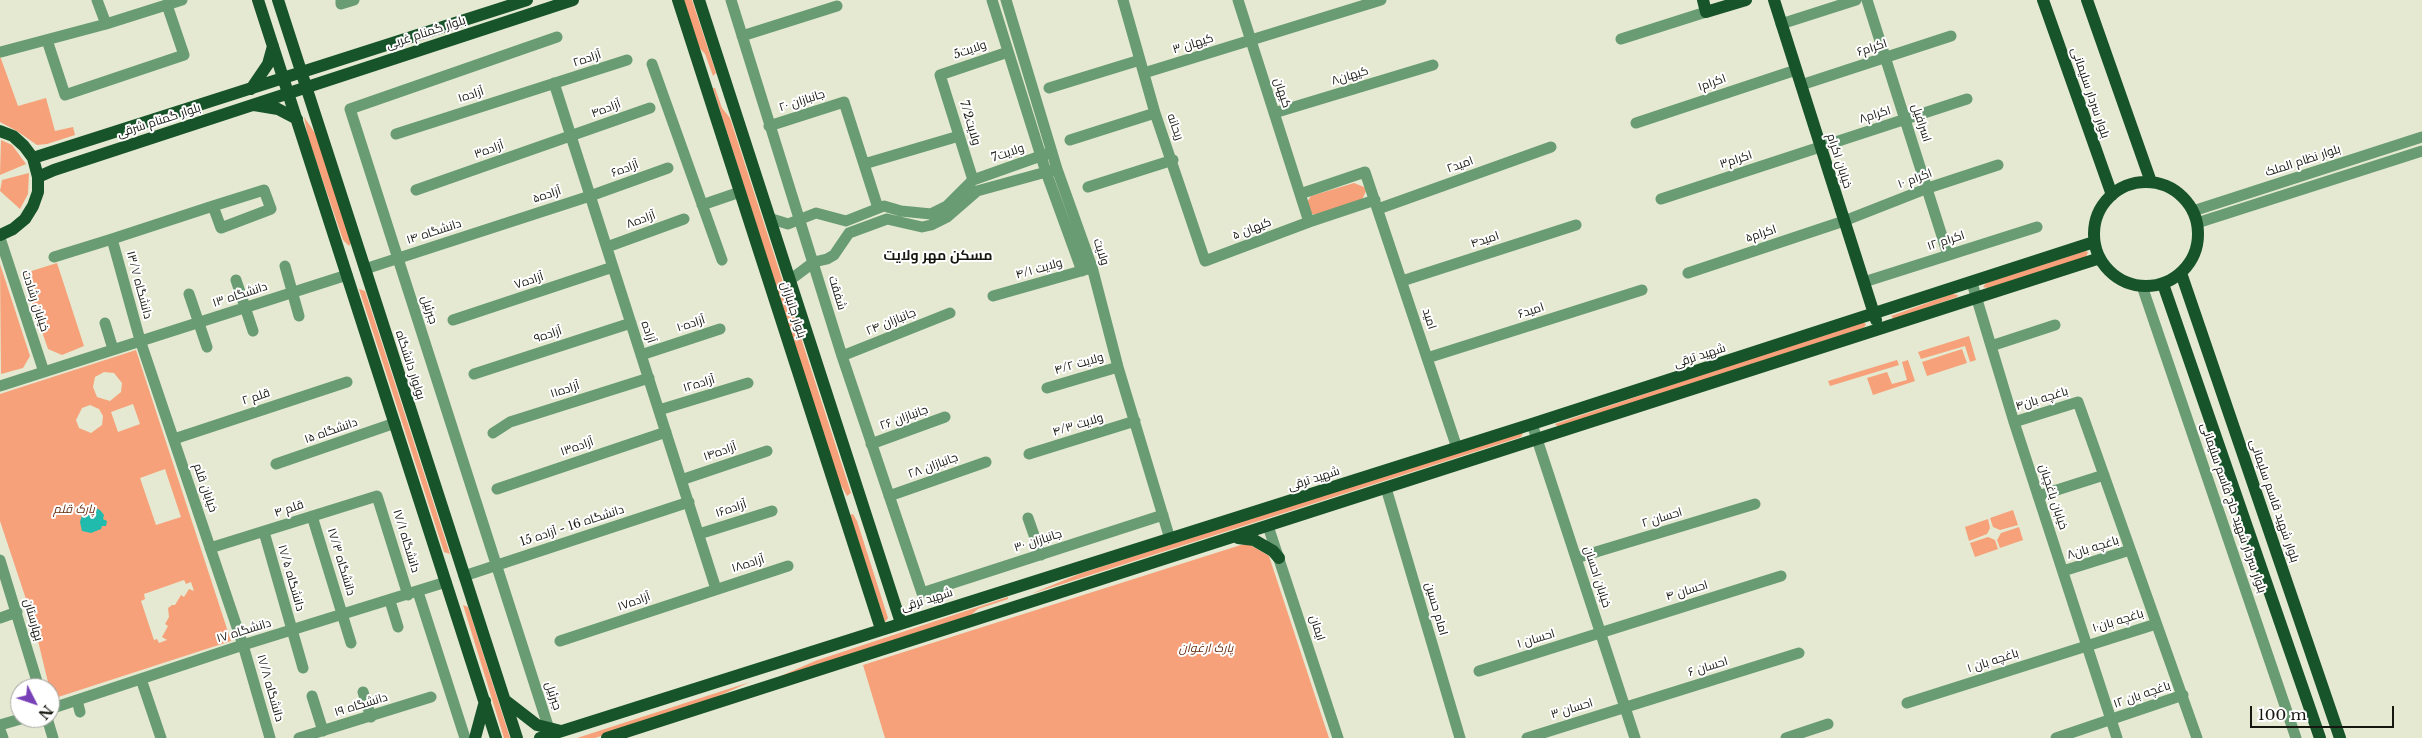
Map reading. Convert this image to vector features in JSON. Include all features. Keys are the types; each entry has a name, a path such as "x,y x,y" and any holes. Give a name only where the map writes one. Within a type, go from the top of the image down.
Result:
{"main road":[{"path":"258,0 496,738"},
{"name":"بولوار دانشگاه","path":"278,0 516,738"},
{"name":"بلوار گمنام غربی","path":"284,78 527,0"},
{"name":"بلوار گمنام غربی","path":"288,92 573,0"},
{"name":"بلوار جانبازان","path":"678,0 881,629"},
{"name":"بلوار جانبازان","path":"699,0 772,219 861,502 901,622"},
{"path":"1705,6 1746,0"},
{"name":"خیابان اکرام","path":"1774,0 1879,330"},
{"name":"بلوار سردار سلیمانی","path":"2043,0 2112,195"},
{"path":"2087,0 2151,182"},
{"path":"251,89 268,64 273,46"},
{"name":"بلوار گمنام شرقی","path":"33,158 284,78"},
{"path":"706,86 725,79"},
{"name":"بلوار گمنام شرقی","path":"38,177 288,92"},
{"path":"252,104 278,109 297,119"},
{"path":"0,131 13,136 24,146 33,158 38,177 38,192 33,206 19,224 0,236"},
{"path":"2151,182 2164,185 2176,191 2195,217 2196,250 2190,262 2181,272 2163,284 2142,286 2125,282 2110,272 2100,258 2094,242 2094,224 2100,208 2112,195 2130,184 2151,182"},
{"name":"شهید ترقی","path":"550,733 1457,448 2094,242"},
{"path":"606,738 2100,258"},
{"name":"بلوار شهید قاسم سلیمانی","path":"2181,272 2340,738"},
{"path":"2163,284 2320,738"},
{"path":"842,507 861,502"},
{"path":"1230,538 1254,540 1273,551 1280,558"},
{"path":"1017,587 1023,603"},
{"path":"759,668 766,688"},
{"path":"504,699 527,719 550,733"},
{"path":"475,738 484,701"}],"street":[{"path":"97,0 106,24"},
{"path":"1,52 106,24 182,0"},
{"path":"341,2 354,0"},
{"name":"شفقت","path":"731,0 842,356 922,593"},
{"path":"992,0 1008,52 1047,154"},
{"name":"ولایت","path":"1006,0 1047,154 1087,269 1170,539"},
{"name":"ریحانه","path":"1123,0 1156,113 1205,261"},
{"name":"کیهان","path":"1238,0 1300,194"},
{"name":"کیهان ۳","path":"1144,73 1381,0"},
{"path":"1781,24 1856,0"},
{"name":"اسرافیل","path":"1867,0 1948,255"},
{"path":"47,40 65,95 184,55 167,5"},
{"path":"742,36 837,6"},
{"path":"1620,39 1705,6"},
{"name":"اکرام۶","path":"1801,85 1951,36"},
{"name":"جبرئیل","path":"550,733 350,108 557,38"},
{"name":"ولایت5","path":"940,75 1008,52"},
{"name":"آزاده۲","path":"554,83 627,60"},
{"path":"1050,88 1140,60"},
{"path":"652,64 722,260"},
{"name":"کیهان۸","path":"1274,113 1433,65"},
{"name":"اکرام۱","path":"1636,123 1796,70"},
{"name":"ولایت7/2","path":"940,75 973,180"},
{"name":"آزاده۱","path":"396,134 554,83"},
{"name":"آزاده","path":"554,83 716,588"},
{"name":"اکرام۸","path":"1820,146 1967,99"},
{"name":"جانبازان ۲۰","path":"769,126 844,102 864,164"},
{"name":"آزاده۴","path":"571,136 650,108"},
{"path":"1070,140 1156,113"},
{"name":"آزاده۳","path":"416,190 571,136"},
{"path":"878,208 864,164 959,136"},
{"name":"بلوار نظام الملک","path":"2195,217 2422,137"},
{"name":"اکرام۳","path":"1661,199 1820,146"},
{"name":"امید۲","path":"1376,204 1550,147"},
{"path":"2195,217 2422,151"},
{"name":"ولایت7","path":"973,180 1047,154"},
{"path":"1088,187 1173,160"},
{"name":"اکرام ۱۰","path":"1844,221 1928,188 1998,165"},
{"name":"آزاده۶","path":"590,196 668,168"},
{"path":"790,280 814,262 834,255 849,233 887,218 922,227 931,225 947,217 977,191 1052,170"},
{"name":"امید","path":"1300,194 1365,172 1457,448"},
{"path":"772,219 788,224 816,213 846,221 884,206 931,214 940,212 973,180"},
{"path":"54,257 264,190 271,209 221,228 214,206"},
{"path":"702,206 740,192"},
{"path":"1300,194 1309,222 1376,204"},
{"name":"آزاده۵","path":"512,221 590,196"},
{"name":"آزاده۸","path":"607,247 684,219"},
{"name":"دانشگاه ۱۴","path":"365,269 512,221"},
{"name":"اکرام۵","path":"1688,273 1844,221"},
{"name":"کیهان ۵","path":"1205,261 1309,222"},
{"name":"امید۴","path":"1402,281 1576,225"},
{"name":"اکرام ۱۲","path":"1864,282 2037,227"},
{"name":"خیابان رشادت","path":"0,236 44,372"},
{"name":"دانشگاه ۱۳/۷","path":"112,238 140,340"},
{"path":"285,266 299,316"},
{"name":"آزاده۷","path":"453,320 613,267"},
{"name":"ولایت ۴/۱","path":"993,296 1087,269"},
{"name":"دانشگاه ۱۳","path":"0,386 347,275"},
{"path":"236,280 253,331"},
{"name":"خیابان باغچبان","path":"1972,283 2014,422 2117,738"},
{"name":"بلوار سردار شهید حاج قاسم سلیمانی","path":"2142,286 2296,738"},
{"name":"امید۶","path":"1427,358 1642,290"},
{"path":"189,294 206,347"},
{"name":"جانبازان ۲۴","path":"842,356 950,313"},
{"path":"105,323 113,349"},
{"name":"آزاده۹","path":"474,374 631,323"},
{"path":"1991,346 2055,325"},
{"name":"آزاده۱۰","path":"641,355 720,329"},
{"name":"خیابان قلم","path":"140,340 243,645"},
{"name":"ولایت ۴/۲","path":"1047,388 1118,367"},
{"name":"آزاده۱۱","path":"493,433 510,422 648,378"},
{"name":"قلم ۲","path":"174,439 347,382"},
{"name":"آزاده۱۲","path":"659,410 748,383"},
{"name":"باغچه بان۴","path":"2014,422 2078,402 2104,475"},
{"name":"جانبازان ۲۶","path":"871,444 945,417"},
{"name":"ولایت ۴/۳","path":"1029,454 1135,421"},
{"name":"دانشگاه ۱۵","path":"276,464 395,423"},
{"name":"خیابان احسان","path":"1532,424 1635,738"},
{"name":"آزاده۱۳","path":"497,489 666,432"},
{"name":"آزاده۱۴","path":"681,480 767,451"},
{"name":"جانبازان ۲۸","path":"889,496 986,462"},
{"path":"2038,496 2104,475 2197,738"},
{"name":"امام حسین","path":"1386,488 1460,738"},
{"name":"قلم ۴","path":"210,548 377,496"},
{"name":"دانشگاه ۱۷/۱","path":"377,496 465,738"},
{"name":"دانشگاه 16 - آزاده 15","path":"464,576 689,502"},
{"name":"احسان ۲","path":"1576,558 1755,504"},
{"name":"آزاده۱۶","path":"699,534 772,511"},
{"name":"جانبازان ۳۰","path":"922,593 1164,515"},
{"name":"دانشگاه ۱۷/۳","path":"312,516 351,643"},
{"path":"1028,518 1041,555"},
{"name":"ایمان","path":"1268,526 1338,738"},
{"name":"دانشگاه ۱۷/۵","path":"264,532 302,668"},
{"name":"باغچه بان۸","path":"2063,571 2130,550"},
{"name":"بهارستان","path":"0,560 36,678"},
{"name":"آزاده۱۸","path":"716,588 788,566"},
{"name":"احسان ۴","path":"1601,633 1781,576"},
{"name":"دانشگاه ۱۷","path":"60,706 141,679 215,659 243,645 292,632 446,582"},
{"name":"آزاده۱۷","path":"560,641 716,588"},
{"path":"390,600 398,627"},
{"path":"0,618 17,612"},
{"name":"باغچه بان۱۰","path":"2087,645 2156,624"},
{"name":"احسان ۱","path":"1479,671 1601,633"},
{"name":"دانشگاه ۱۷/۸","path":"243,645 270,738"},
{"name":"باغچه بان ۱","path":"1907,703 2087,645"},
{"name":"احسان ۶","path":"1625,707 1799,653"},
{"path":"141,679 161,738"},
{"path":"363,692 371,717"},
{"name":"باغچه بان ۱۲","path":"2111,720 2182,695"},
{"path":"312,696 323,731"},
{"name":"دانشگاه ۱۹","path":"299,738 431,697"},
{"path":"77,700 80,712"},
{"name":"احسان ۳","path":"1527,738 1625,707"},
{"path":"2056,738 2111,720"},
{"path":"1786,738 1828,724"},
{"path":"0,730 3,738"}],"green space":[{"path":"683,0 692,0 716,73 713,76 705,54 697,45"},
{"path":"0,56 18,106 46,98 55,131 73,127 75,135 47,144 37,145 0,122"},
{"path":"713,88 715,88 722,108 730,118 851,493 847,496 836,476"},
{"path":"304,117 319,139 352,241 349,246 343,240 308,137"},
{"path":"1,140 12,145 26,164 0,175"},
{"path":"29,173 28,194 20,209 0,191 2,180"},
{"path":"1354,183 1364,187 1366,191 1362,200 1317,215 1312,214 1307,202 1311,196"},
{"path":"2085,251 2088,252 2086,257 1988,288 1983,287 1986,283"},
{"path":"57,263 84,346 62,355 48,349 22,274"},
{"path":"0,264 30,356 23,368 1,374"},
{"path":"359,289 365,291 450,554 444,552"},
{"path":"1952,294 1958,295 1957,297 1894,319 1891,316"},
{"path":"1863,321 1866,325 1863,328 1558,427 1555,424"},
{"path":"1969,336 1976,360 1970,362 1965,346 1921,359 1918,352"},
{"path":"1962,349 1967,363 1927,376 1922,362"},
{"name":"پارک قلم","path":"136,350 231,641 60,696 60,678 47,678 33,620 0,521 0,394","holes":["104,372 114,373 122,383 121,392 110,401 97,397 93,387 95,377","133,404 140,424 118,432 111,412","90,405 99,409 103,416 102,425 91,433 79,428 76,420 82,408","165,469 181,517 156,525 140,478","184,580 186,584 191,582 194,591 189,589 184,597 181,595 175,605 168,608 169,617 165,624 168,626 162,637 167,640 159,643 157,639 154,640 141,601 145,599 144,594"]},
{"path":"1897,360 1899,365 1830,386 1828,381"},
{"path":"1908,360 1915,381 1873,395 1867,378 1887,372 1892,384 1907,380 1902,362"},
{"path":"1517,432 1523,433 1521,437 1031,594 1079,574"},
{"path":"2013,510 2018,525 2000,530 1993,527 1990,518"},
{"path":"853,514 857,521 888,618 885,622 850,515"},
{"path":"1988,519 1990,528 1987,534 1969,541 1965,527"},
{"path":"2019,527 2023,540 2000,548 1997,540 2001,533"},
{"path":"1988,537 1995,540 1998,549 1975,557 1970,543"},
{"name":"پارک ارغوان","path":"1247,543 1269,556 1329,738 885,738 863,665"},
{"path":"1008,597 1008,599 978,609 971,615 774,679 815,661"},
{"path":"463,605 468,607 510,738 504,738"},
{"path":"750,682 705,702 595,738 577,738"}],"water":[{"path":"89,505 100,510 104,515 103,519 107,521 106,526 102,526 101,529 91,533 82,531 80,522 83,512"}],"district":[{"name":"مسکن مهر ولایت","path":"938,256"}]}
